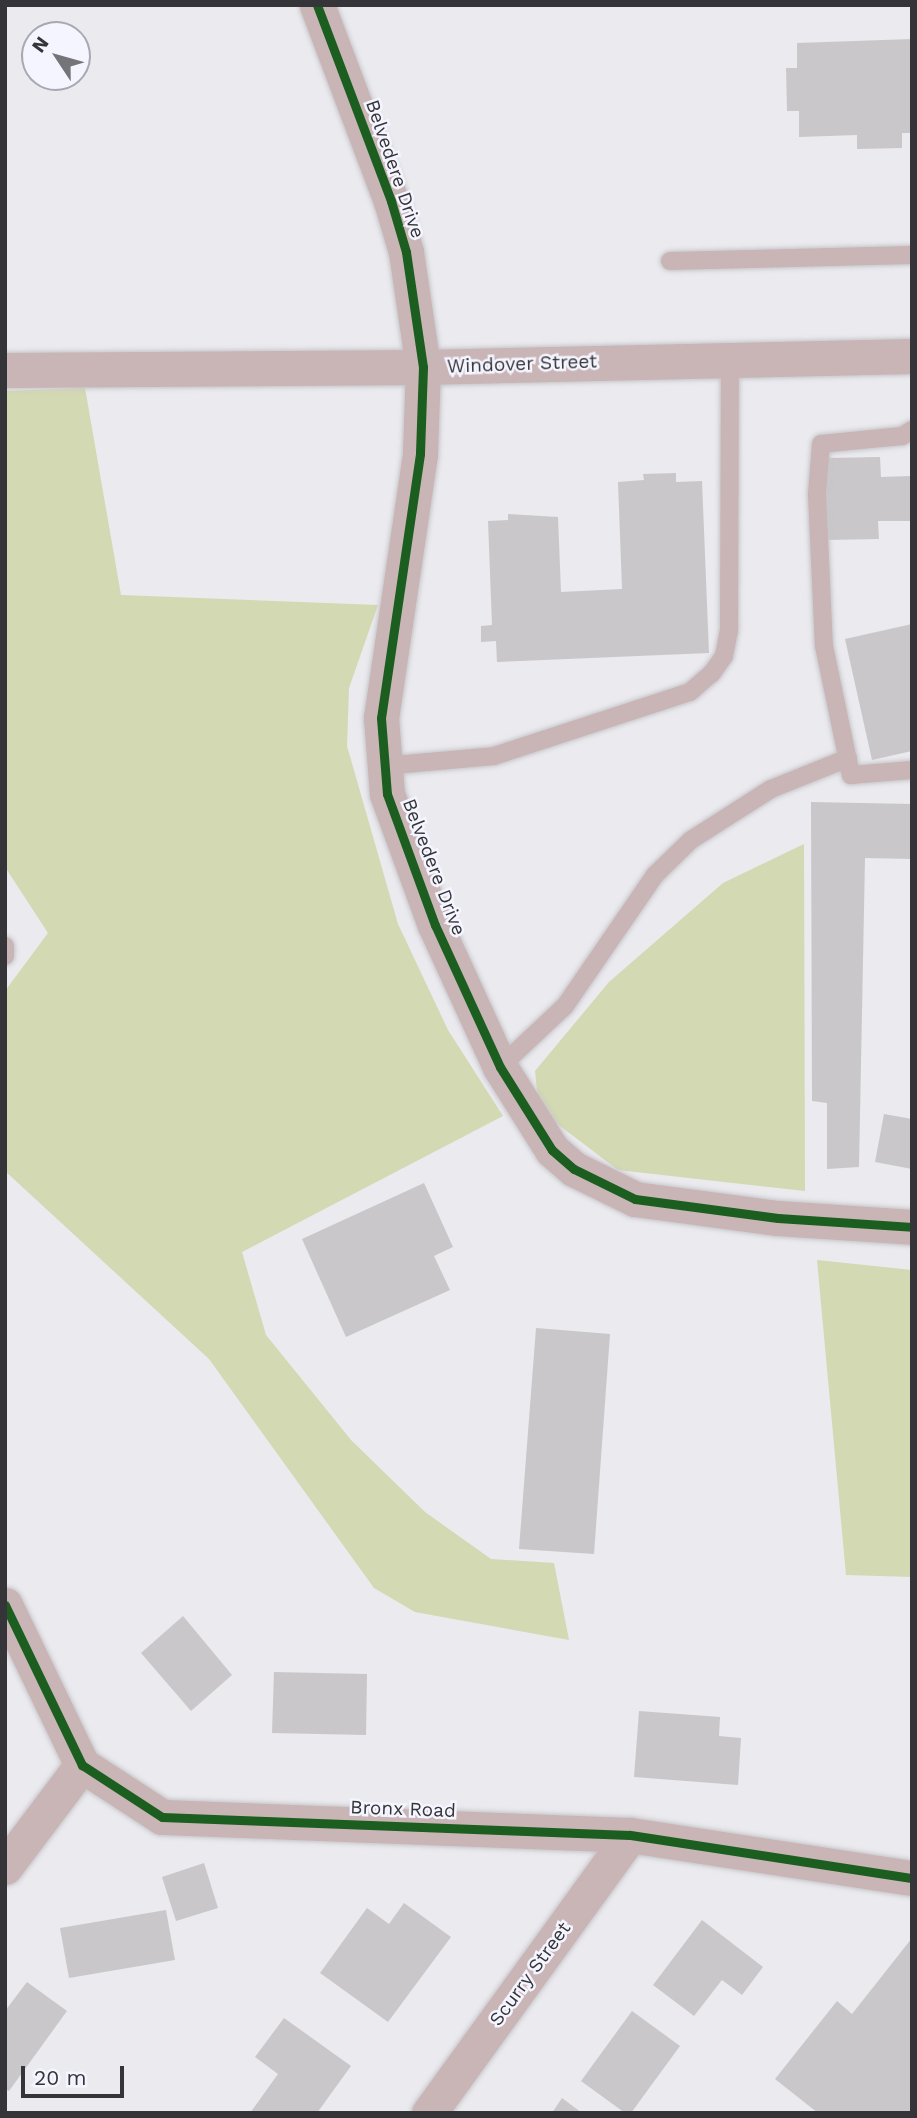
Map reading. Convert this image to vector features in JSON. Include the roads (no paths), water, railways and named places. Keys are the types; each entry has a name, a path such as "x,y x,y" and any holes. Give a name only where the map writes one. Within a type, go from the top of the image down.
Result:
{"street":[{"name":"Belvedere Drive","path":"317,5 402,239 423,367 420,454 383,694 383,766 396,824 430,914 500,1066 552,1150 574,1169 635,1199 778,1218 912,1227"},
{"name":"Windover Street","path":"5,370 423,367 912,356"},
{"path":"5,1605 82,1765 5,1867"},
{"name":"Bronx Road","path":"82,1765 162,1818 630,1835 912,1878"},
{"name":"Scurry Street","path":"429,2113 630,1835"}],"lane":[{"path":"670,261 912,255"},
{"path":"383,766 494,756 690,692 712,673 724,656 729,631 730,358"},
{"path":"912,430 902,436 821,444 817,494 824,646 851,775 912,770"},
{"path":"500,1066 565,1006 655,875 691,840 771,789 848,758"},
{"path":"5,946 5,956"}]}
